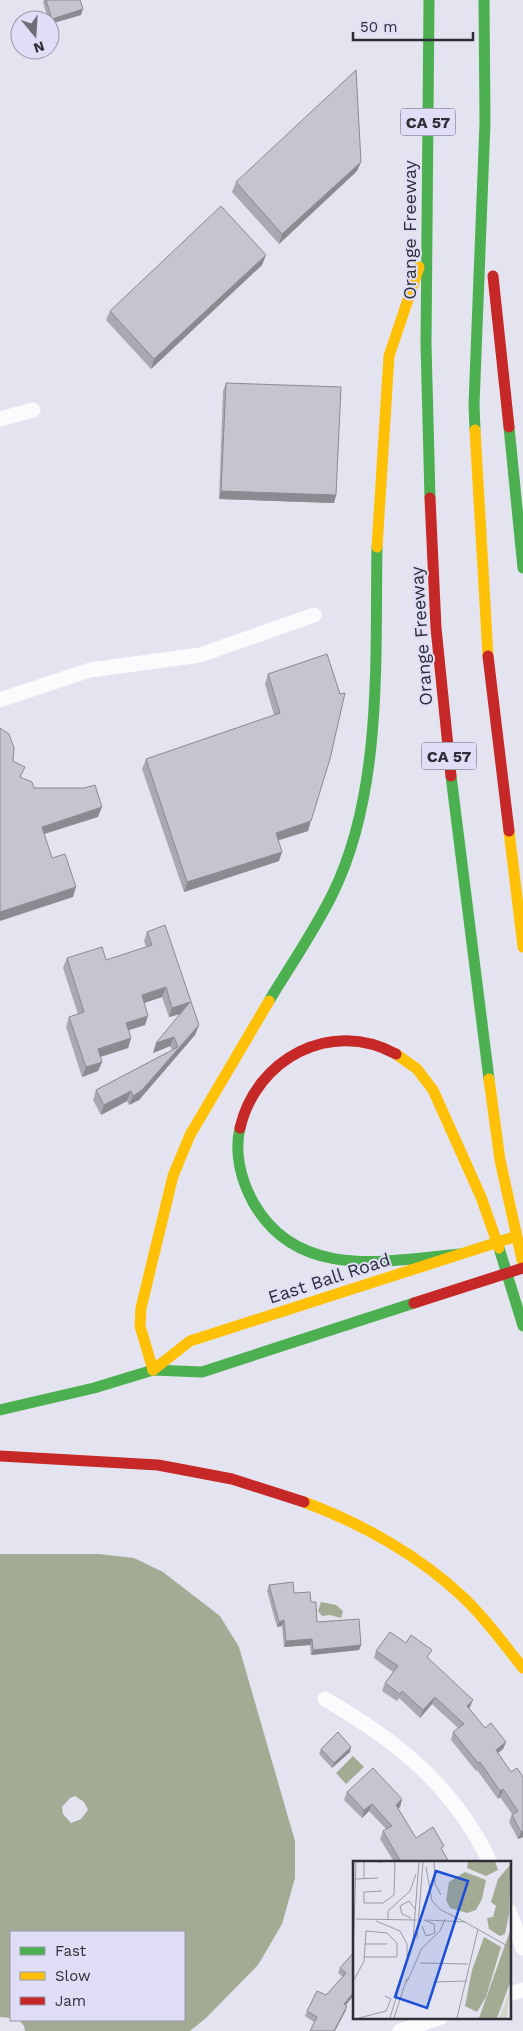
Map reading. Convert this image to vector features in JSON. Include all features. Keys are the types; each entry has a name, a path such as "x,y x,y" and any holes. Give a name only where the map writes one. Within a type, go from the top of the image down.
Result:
{"main road":[{"name":"Orange Freeway","path":"429,0 428,452 436,628 456,822 500,1160 523,1264"},
{"name":"CA 57","path":"484,0 483,174 474,405 488,652 523,947"},
{"path":"483,174 523,568"},
{"path":"153,1370 140,1326 141,1308 173,1176 190,1135 332,893 352,841 364,790 373,729 377,540 389,356 427,244"},
{"path":"460,1254 344,1262 303,1251 286,1241 270,1227 248,1194 240,1164 238,1132 245,1109 256,1088 269,1073 286,1058 304,1048 320,1042 341,1040 378,1045 411,1063 424,1077 437,1096 488,1216 523,1326"},
{"name":"East Ball Road","path":"153,1370 190,1341 523,1234"},
{"name":"East Ball Road","path":"0,1410 94,1388 153,1370 202,1372 523,1268"},
{"path":"0,1456 160,1466 213,1475 264,1488 327,1511 385,1541 442,1579 492,1627 523,1668"}],"street":[{"path":"0,419 33,410"},
{"path":"0,700 90,670 200,655 314,615"},
{"path":"324,1700 379,1732 416,1762 465,1819 489,1861"},
{"path":"510,1914 523,1948"},
{"path":"510,1994 523,1990"},
{"path":"400,2031 438,2018"}],"shaded area":[{"path":"0,1554 99,1554 134,1558 163,1572 220,1616 239,1647 295,1841 295,1878 282,1924 258,1965 206,2018 190,2031 25,2031 20,2021 185,2021 185,1931 10,1931 10,2018 0,2017","holes":["75,1796 84,1802 88,1810 81,1819 71,1823 63,1814 62,1807 70,1798"]},
{"path":"321,1602 336,1605 343,1611 341,1618 330,1615 322,1616 318,1611"},
{"path":"353,1756 364,1767 346,1784 336,1773"}],"building":[{"path":"46,0 80,0 83,9 60,16 60,10 49,10"},
{"path":"356,70 361,162 282,234 236,182"},
{"path":"221,206 266,255 154,359 110,311"},
{"path":"226,383 341,387 336,495 221,491"},
{"path":"327,654 340,694 345,693 330,759 311,821 276,833 282,852 187,882 146,759 280,713 268,674"},
{"path":"0,728 9,734 14,748 13,761 25,767 20,777 32,782 34,788 84,788 95,785 102,807 42,827 52,858 65,854 76,887 0,912"},
{"path":"165,925 199,1025 142,1090 133,1096 131,1091 104,1105 96,1090 178,1047 174,1037 156,1043 190,1002 172,1008 166,987 142,995 148,1016 126,1023 131,1038 98,1049 102,1062 86,1067 69,1017 84,1012 67,958 102,947 106,960 152,945 147,932"},
{"path":"293,1582 294,1593 310,1592 311,1602 316,1602 317,1622 359,1619 361,1645 313,1650 312,1639 286,1641 284,1620 279,1622 269,1585"},
{"path":"390,1632 406,1643 411,1635 432,1650 427,1657 473,1700 467,1706 485,1728 491,1723 506,1742 496,1750 511,1772 517,1768 523,1777 523,1831 521,1832 512,1815 518,1811 503,1789 500,1791 480,1762 478,1763 453,1732 464,1724 435,1697 423,1710 402,1691 400,1694 385,1683 398,1666 376,1651"},
{"path":"338,1732 351,1747 334,1763 321,1749"},
{"path":"373,1768 402,1799 396,1805 416,1838 433,1827 444,1846 441,1848 448,1861 400,1861 383,1831 392,1826 372,1804 364,1810 347,1792"},
{"path":"353,1953 353,1993 344,2004 347,2006 334,2031 310,2031 317,2017 307,2011 317,1991 326,1995 346,1973 340,1968"}],"traffic: fast":[{"path":"429,0 426,344 430,498"},
{"path":"475,430 474,405 485,123 484,0"},
{"path":"509,427 523,568"},
{"path":"269,1001 333,893 349,853 361,812 373,723 377,547"},
{"path":"451,776 489,1079"},
{"path":"240,1128 238,1157 242,1176 249,1194 271,1227 294,1244 318,1255 345,1260 403,1260 460,1254"},
{"path":"499,1248 523,1326"},
{"path":"0,1410 94,1388 153,1370 202,1372 414,1303"}],"traffic: slow":[{"path":"377,547 389,356 419,267"},
{"path":"475,430 488,656"},
{"path":"509,831 523,947"},
{"path":"153,1370 140,1326 141,1308 173,1176 190,1135 269,1001"},
{"path":"396,1054 417,1069 433,1090 481,1197 499,1248"},
{"path":"489,1079 500,1160 523,1264"},
{"path":"153,1370 190,1341 514,1237"},
{"path":"304,1502 347,1520 389,1542 428,1568 472,1606 523,1668"}],"traffic: jam":[{"path":"493,276 509,427"},
{"path":"430,498 436,628 451,776"},
{"path":"488,656 509,831"},
{"path":"240,1128 249,1104 262,1082 279,1065 300,1052 322,1043 346,1041 371,1044 396,1054"},
{"path":"414,1303 523,1268"},
{"path":"0,1456 158,1465 232,1479 304,1502"}]}
